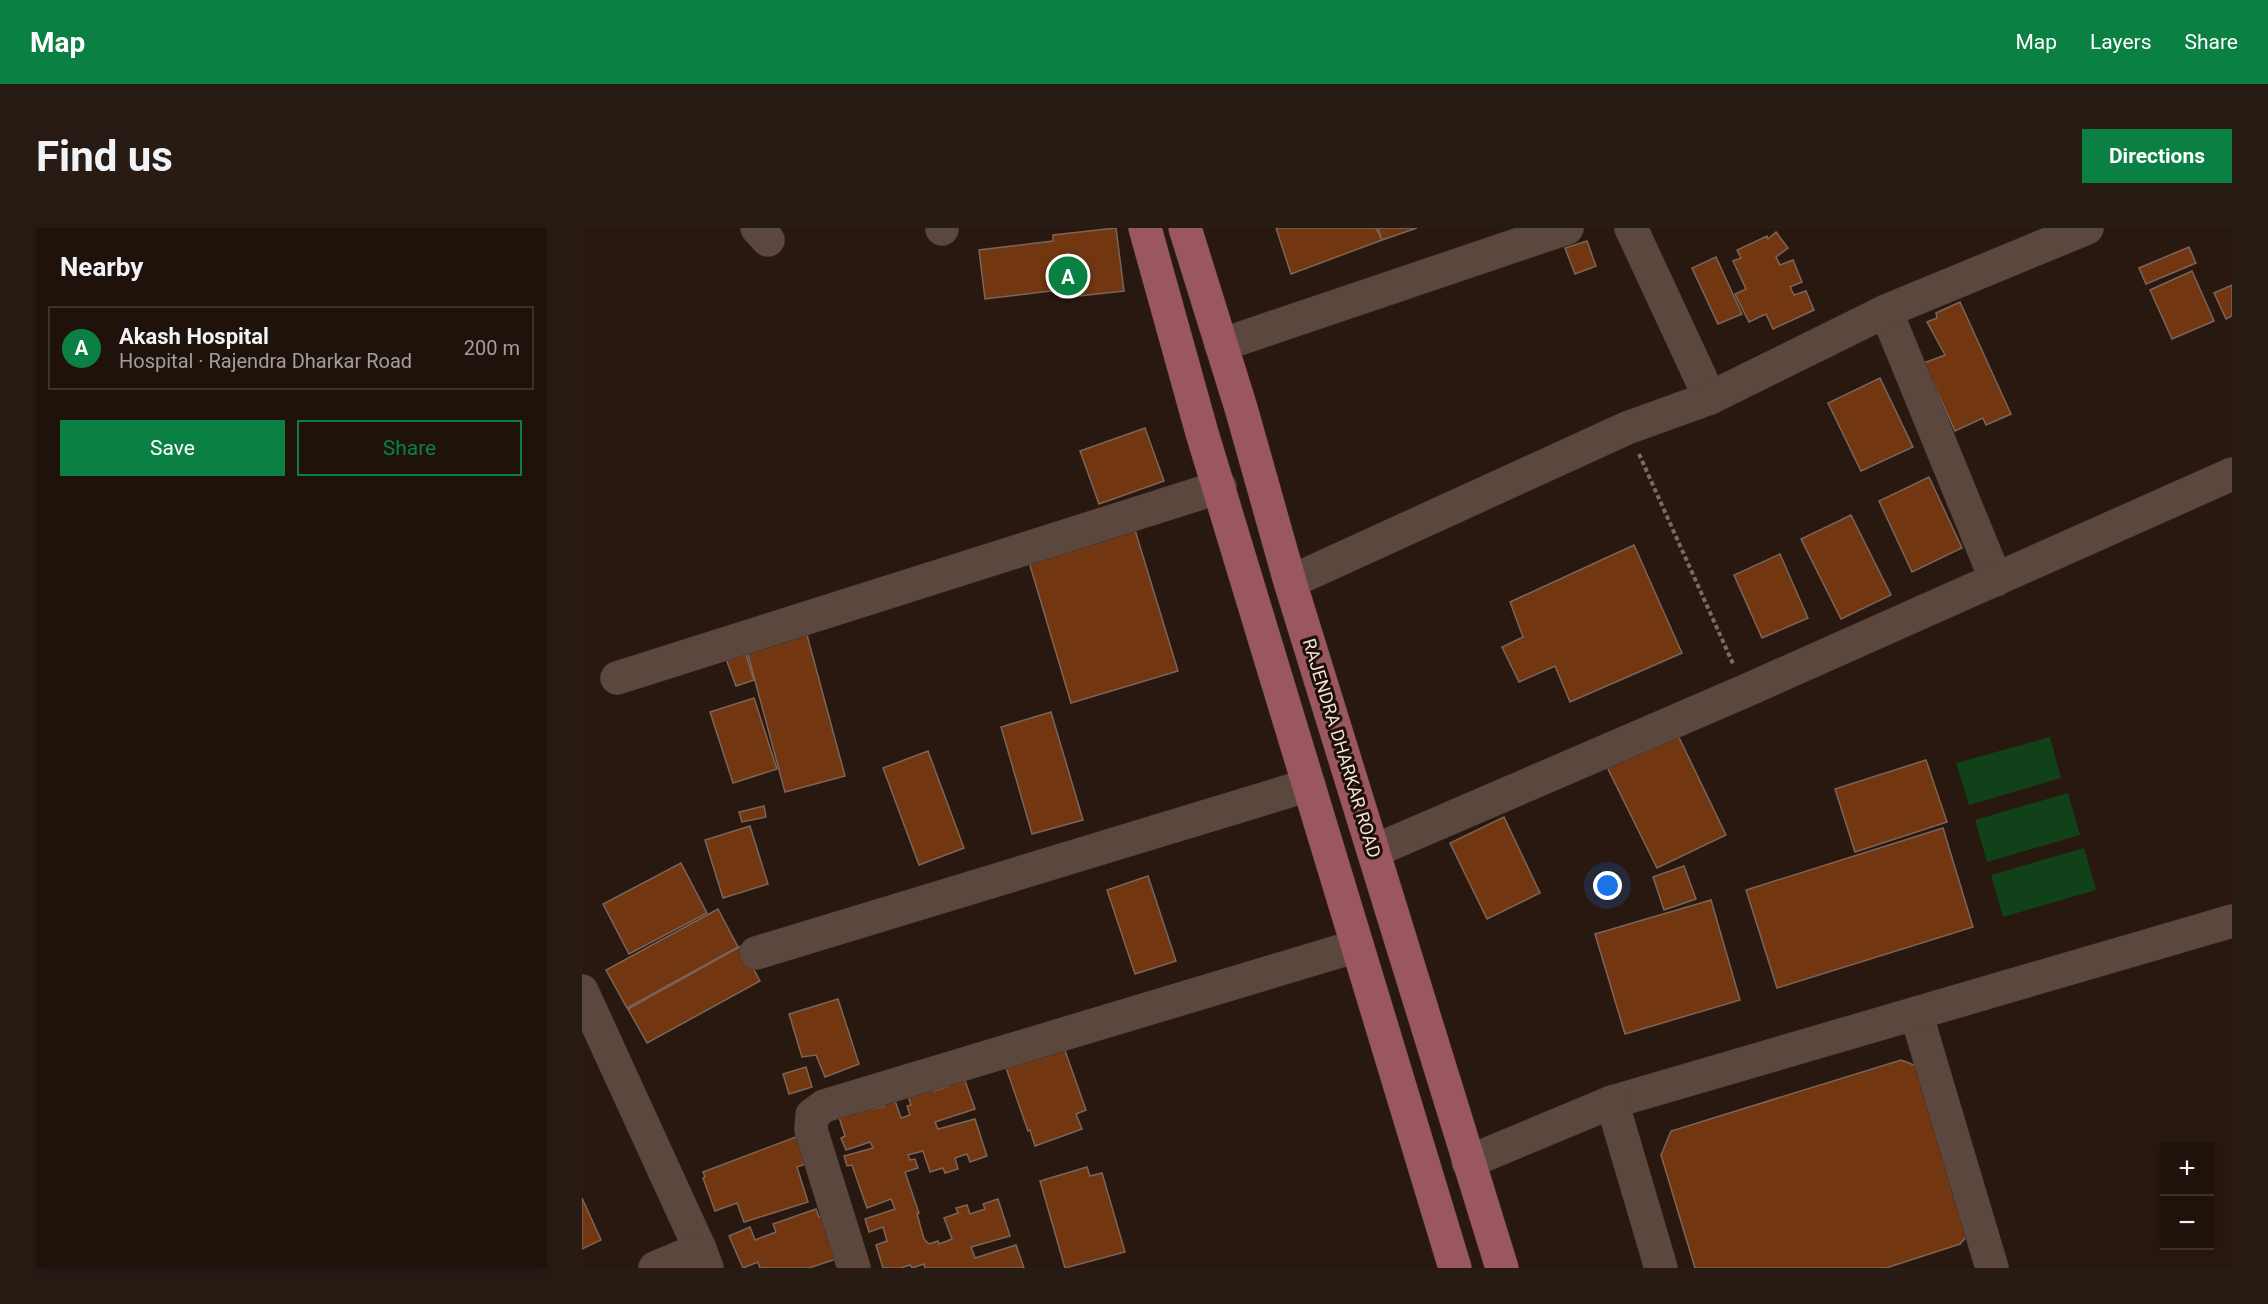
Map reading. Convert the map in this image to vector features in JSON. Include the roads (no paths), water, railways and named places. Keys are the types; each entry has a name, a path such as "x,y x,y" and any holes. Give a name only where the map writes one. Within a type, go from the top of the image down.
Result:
{"main road":[{"path":"1145,228 1202,433 1455,1268"},
{"name":"RAJENDRA DHARKAR ROAD","path":"1185,228 1290,582 1502,1268"}],"street":[{"path":"1221,345 1567,228"},
{"path":"1631,228 1710,398"},
{"path":"1290,582 1627,428 1710,398 1886,311 2087,228"},
{"path":"1886,311 1996,580"},
{"path":"1374,851 1745,691 2232,474"},
{"path":"617,678 1220,487"},
{"path":"756,953 1309,785"},
{"path":"1468,1162 1612,1102 2232,921"},
{"path":"854,1268 811,1130 812,1115 824,1106 1358,946"},
{"path":"582,991 703,1258 655,1268"},
{"path":"1916,1013 1992,1268"},
{"path":"1612,1102 1661,1268"}],"place":[{"name":"Akash Hospital","path":"1068,276"}]}
